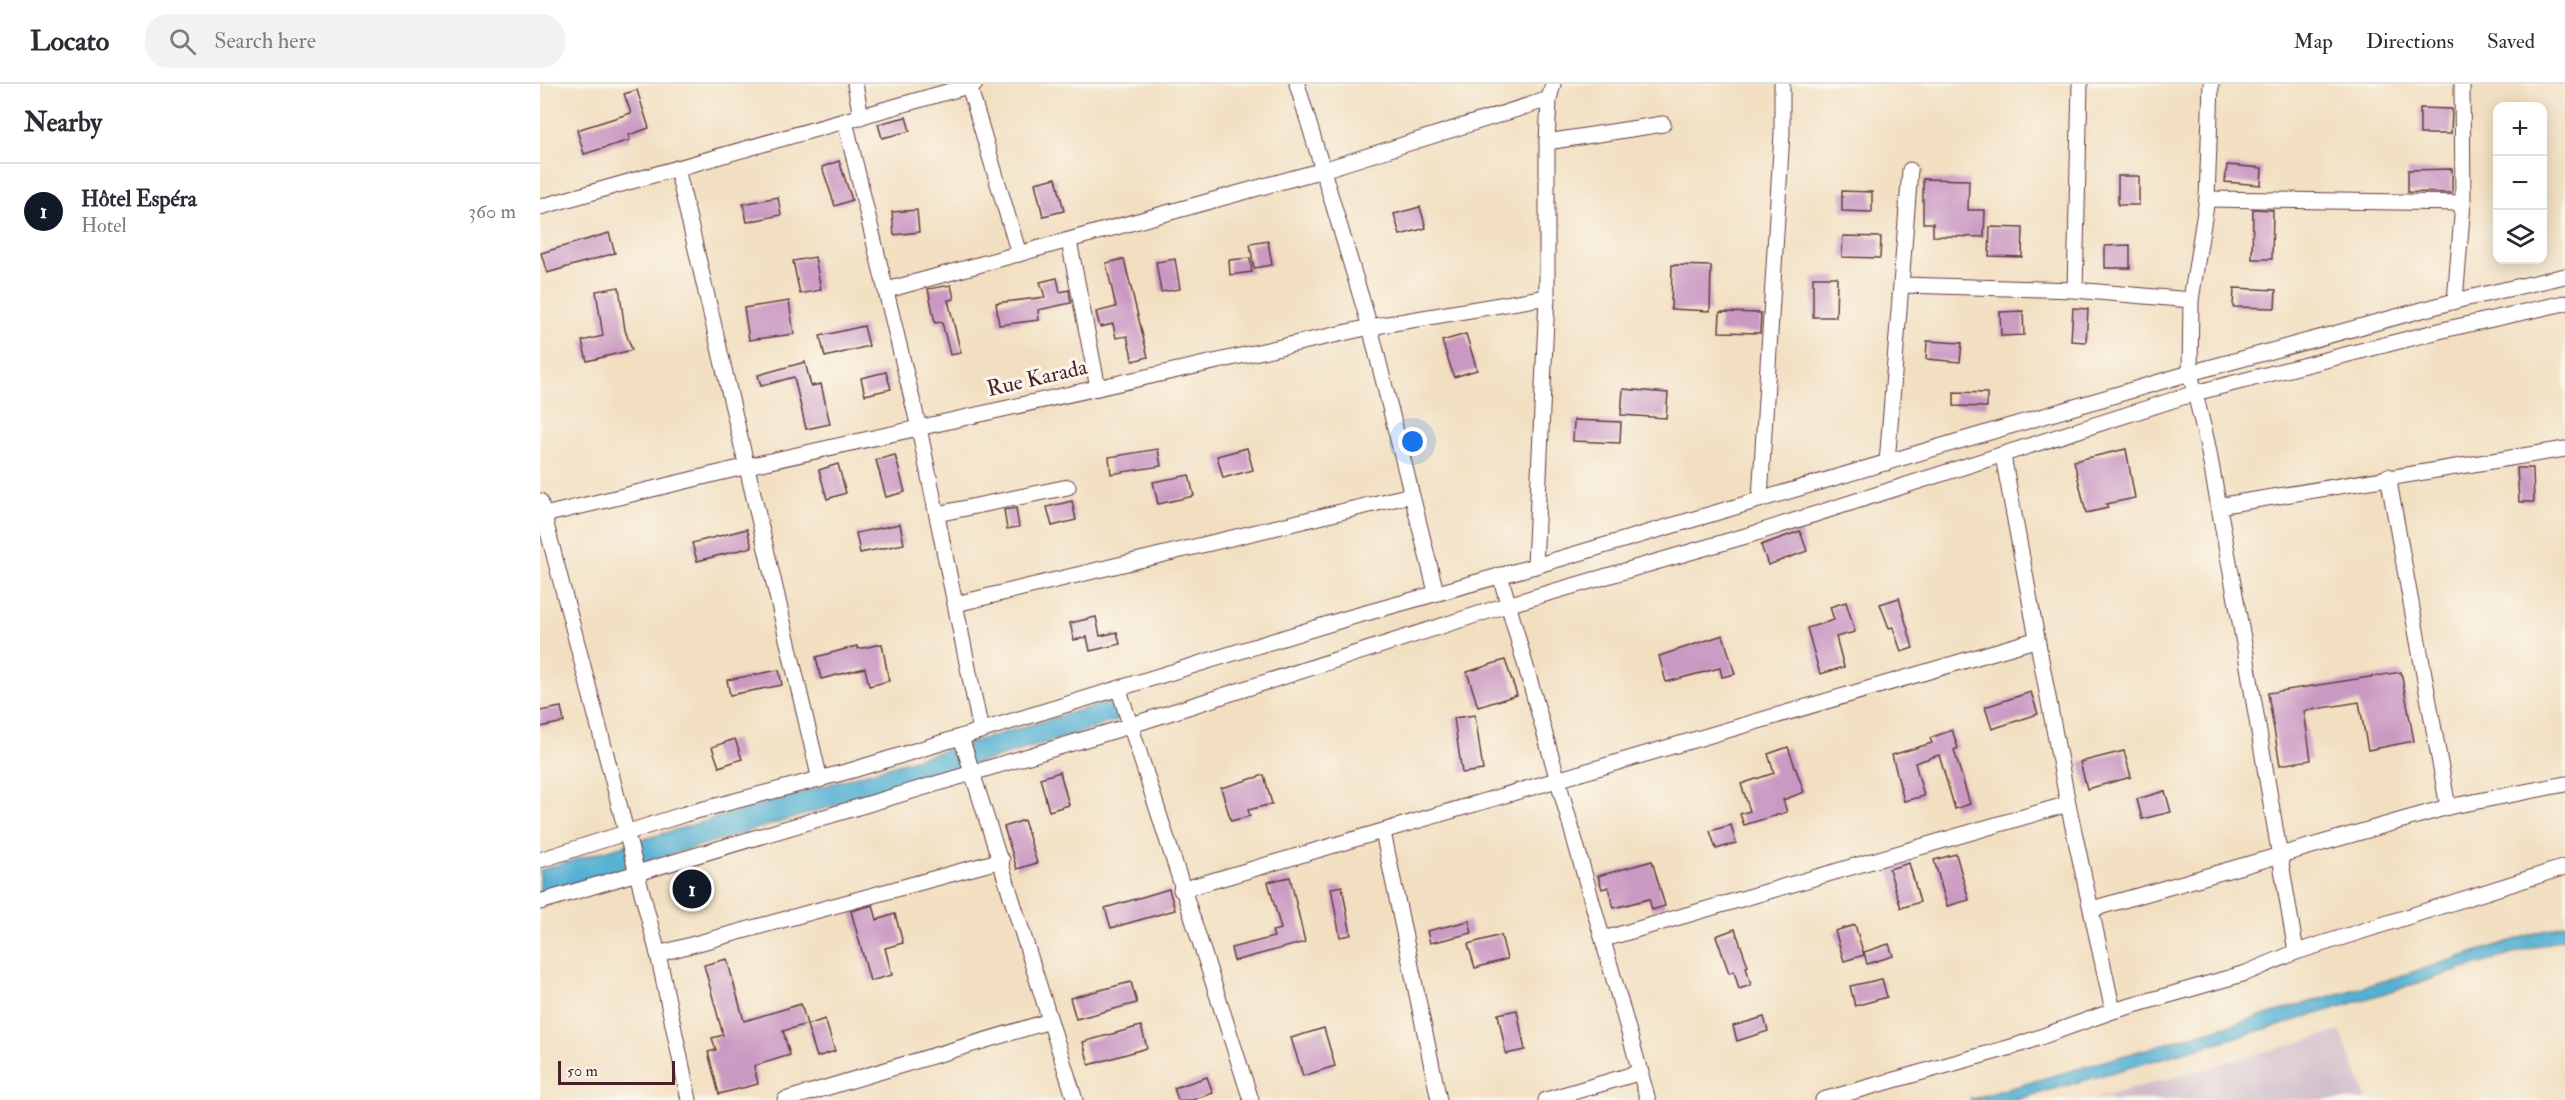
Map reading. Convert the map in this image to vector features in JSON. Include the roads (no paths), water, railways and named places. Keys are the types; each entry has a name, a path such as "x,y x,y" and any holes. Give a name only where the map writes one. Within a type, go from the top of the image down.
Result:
{"street":[{"path":"855,84 861,117"},
{"path":"1297,84 1370,327 1436,592"},
{"path":"1760,499 1782,145 1782,84"},
{"path":"2075,290 2080,84"},
{"path":"2211,84 2207,199 2191,300 2190,373 2218,506 2296,952"},
{"path":"2455,301 2463,203 2462,84"},
{"path":"540,207 972,85 1018,254"},
{"path":"887,290 1323,170 1551,92 1547,142 1547,297 1535,566"},
{"path":"844,121 919,428 981,731"},
{"path":"1547,142 1663,124"},
{"path":"677,168 820,780"},
{"path":"1887,463 1910,170"},
{"path":"2207,199 2463,203"},
{"path":"1069,241 1098,388"},
{"path":"540,902 972,769 1125,707 1436,592 1535,566 2190,373 2455,301 2565,276"},
{"path":"1902,285 2075,290 2191,300"},
{"name":"Rue Karada","path":"541,511 1370,327 1547,297"},
{"path":"540,860 626,838 685,814 820,780 962,740 981,731 1125,707 1507,605 1756,533 2195,393 2447,329 2565,303"},
{"path":"2218,506 2388,476 2565,449"},
{"path":"2002,456 2068,804 2114,1011"},
{"path":"2388,476 2448,807"},
{"path":"937,514 1068,487"},
{"path":"956,604 1411,495"},
{"path":"541,511 658,954 689,1100"},
{"path":"1500,575 1648,1100"},
{"path":"1181,890 2036,640"},
{"path":"1125,707 1181,890 1251,1100"},
{"path":"962,740 1002,860 1075,1100"},
{"path":"2092,909 2279,853 2448,807 2565,784"},
{"path":"1604,939 2068,804"},
{"path":"1383,832 1439,1100"},
{"path":"658,954 1002,860"},
{"path":"1823,1100 2015,1046 2114,1011 2246,973 2296,952 2565,867"},
{"path":"785,1100 1050,1021"},
{"path":"1546,1100 1641,1072"}],"water":[{"path":"1111,701 1122,707 1118,720 540,893 540,870"},
{"path":"2565,924 2565,938 2300,1019 2015,1100 1969,1100 2394,978"}],"place":[{"name":"Hôtel Espéra","path":"692,889"}]}
